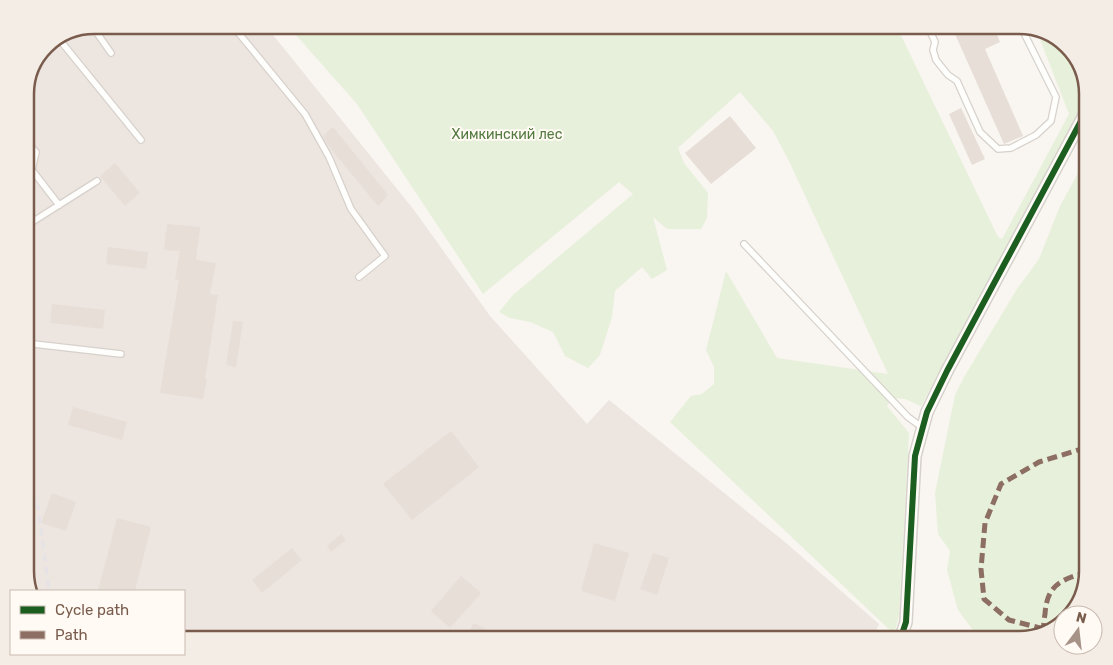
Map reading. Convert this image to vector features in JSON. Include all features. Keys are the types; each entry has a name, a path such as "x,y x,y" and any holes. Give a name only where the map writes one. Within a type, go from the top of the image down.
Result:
{"street":[{"path":"903,631 906,622 915,456 927,412 947,371 1079,125"}],"lane":[{"path":"98,34 111,53"},
{"path":"239,34 305,114 330,157 351,209 385,256 359,277"},
{"path":"931,34 935,42 933,50 936,60 957,81 980,132 998,149 1011,148 1036,135 1051,121 1056,96 1025,34"},
{"path":"62,44 141,140"},
{"path":"34,173 59,205"},
{"path":"34,221 97,181"},
{"path":"744,244 908,417 923,428"},
{"path":"34,344 121,354"}],"shaded area":[{"path":"86,34 272,34 414,210 490,316 587,424 609,400 786,543 879,624 876,631 185,631 185,590 37,590 34,575 34,90 40,67 46,57 64,42"}],"green space":[{"name":"Химкинский лес","path":"295,34 900,34 998,237 1002,239 1069,114 1039,37 1059,49 1069,60 1078,82 1079,110 1076,121 921,406 905,399 892,398 887,406 909,433 899,615 895,631 891,631 670,422 691,396 702,394 714,384 714,367 706,350 726,271 777,358 888,374 788,159 773,131 740,92 678,148 684,163 708,193 707,218 701,229 667,229 653,217 667,270 652,279 642,267 615,291 612,317 600,355 588,368 565,356 553,332 530,322 510,318 499,312 513,295 633,194 619,182 483,294 357,104"},
{"path":"1079,171 1079,579 1075,594 1069,605 1053,605 1053,621 1042,627 1027,631 973,631 958,610 947,570 950,551 938,534 935,493 955,395 1017,289 1039,259 1060,206"}],"building":[{"path":"955,34 997,34 1000,42 985,49 1023,136 1004,144"},
{"path":"961,108 985,159 972,165 949,114"},
{"path":"730,116 756,148 711,184 685,153"},
{"path":"333,127 388,195 378,206 327,144 323,136"},
{"path":"115,163 140,193 125,206 100,176"},
{"path":"167,224 200,227 196,260 216,263 210,294 218,295 203,399 160,393 179,280 175,279 180,251 164,250"},
{"path":"108,247 148,252 146,269 106,264"},
{"path":"52,304 105,310 103,329 50,323"},
{"path":"233,321 243,322 236,367 226,365"},
{"path":"73,407 127,422 122,440 68,425"},
{"path":"451,431 479,467 412,520 383,484"},
{"path":"52,493 76,502 66,531 41,523"},
{"path":"117,518 151,527 135,590 98,590"},
{"path":"341,534 346,540 331,552 327,546"},
{"path":"594,543 629,553 615,601 581,591"},
{"path":"292,548 302,560 262,593 252,580"},
{"path":"653,553 669,558 657,595 640,589"},
{"path":"461,576 481,593 450,628 431,611"},
{"path":"474,623 488,631 469,631"}],"railway":[{"path":"34,498 38,507 49,590"}],"marked path":[{"path":"1039,628 1009,620 984,599 981,569 985,523 1001,484 1039,462 1079,450"},
{"path":"1044,626 1046,604 1053,589 1063,580 1079,575"}],"cycle path":[{"path":"903,631 906,622 915,456 927,412 947,371 1079,125"}]}
